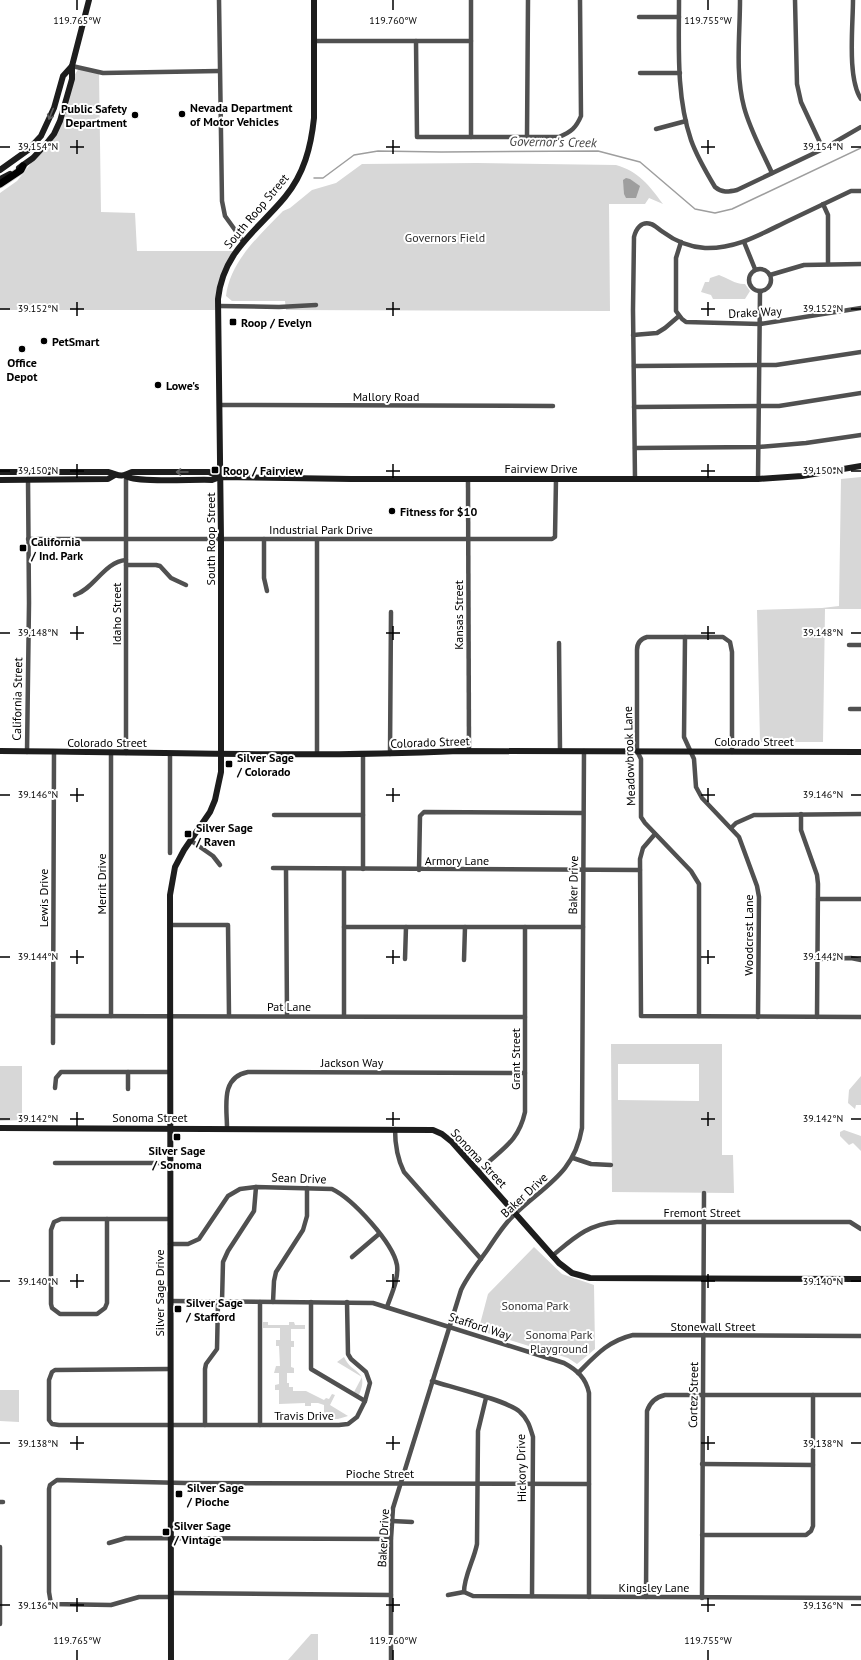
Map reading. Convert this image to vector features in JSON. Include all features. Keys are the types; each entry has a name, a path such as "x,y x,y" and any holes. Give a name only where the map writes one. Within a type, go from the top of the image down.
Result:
{"main road":[{"path":"0,184 21,170 23,166"}],"street":[{"path":"0,179 23,166 37,154 54,134 64,112 72,80 72,66 89,0"},
{"path":"219,0 222,201 225,216 243,241"},
{"name":"South Roop Street","path":"170,925 170,895 175,867 190,840 207,817 215,800 221,772 219,288 226,267 236,250 284,199 297,179 307,156 312,137 314,118 314,0"},
{"path":"471,0 471,137"},
{"path":"527,138 528,0"},
{"path":"416,41 417,137 559,137 570,133 577,126 581,116 580,0"},
{"path":"679,0 682,103 696,153 716,188 725,192 737,190 823,148 861,127"},
{"path":"740,0 740,78 744,106 750,125 772,173"},
{"path":"795,0 797,84 801,102 823,148"},
{"path":"853,0 852,76 856,92 861,99"},
{"path":"639,17 679,17"},
{"path":"314,41 471,41"},
{"path":"72,66 103,74 219,72"},
{"path":"0,170 28,150 41,136 54,108 63,76 72,66"},
{"path":"640,73 680,73"},
{"path":"656,128 686,121"},
{"path":"635,479 633,335 634,236 636,229 642,224 652,224 662,232 681,242 709,248 727,247 744,242 851,191 861,191"},
{"path":"823,204 828,215 828,264"},
{"path":"633,335 657,333 679,316 676,311 676,258 681,242"},
{"path":"744,242 755,269"},
{"path":"770,275 804,265 861,264"},
{"path":"762,268 770,275 770,286 764,291 752,289 748,282 750,274 755,269 762,268"},
{"path":"758,479 760,406 760,291"},
{"path":"218,306 279,306 316,304"},
{"name":"Drake Way","path":"679,316 686,322 760,324 861,308"},
{"path":"634,366 760,366 776,365 861,352"},
{"path":"634,407 779,406 861,393"},
{"name":"Mallory Road","path":"220,405 553,406"},
{"path":"635,448 759,447 806,443 861,435"},
{"name":"Fairview Drive","path":"0,480 108,479 115,476 126,476 133,479 212,480 220,477 308,479 758,479 802,476 861,466"},
{"name":"Fairview Drive","path":"0,472 108,472 115,476"},
{"name":"Idaho Street","path":"126,476 126,753"},
{"name":"California Street","path":"27,752 29,602 28,479"},
{"name":"Kansas Street","path":"468,479 469,751"},
{"name":"Industrial Park Drive","path":"28,539 552,539 554,538 557,521 556,479"},
{"path":"264,539 264,578 267,590"},
{"path":"317,539 317,754"},
{"path":"75,595 88,588 112,564 119,561 160,566 171,578 186,585"},
{"path":"390,754 391,612"},
{"name":"Meadowbrook Lane","path":"685,637 647,637 642,638 639,642 637,650 637,751 641,759 641,817 655,834 692,871 699,884 699,1016"},
{"path":"685,637 723,637 730,642 732,652 732,752"},
{"name":"Woodcrest Lane","path":"685,637 684,737 694,759 695,783 698,792 742,841 758,892 758,1017"},
{"path":"559,643 560,751"},
{"path":"848,645 861,645"},
{"path":"850,709 861,709"},
{"name":"Colorado Street","path":"0,751 317,754 390,754 469,751 861,752"},
{"name":"Baker Drive","path":"391,1660 391,1539 393,1508 463,1285 515,1214 558,1176 568,1165 578,1144 582,1128 584,751"},
{"name":"Lewis Drive","path":"53,1043 54,752"},
{"name":"Merrit Drive","path":"111,752 111,1016"},
{"path":"170,753 170,853"},
{"path":"363,754 363,869"},
{"path":"420,870 420,816 424,812 583,813"},
{"path":"801,814 801,830 817,875 817,1017"},
{"path":"731,828 736,823 754,815 861,814"},
{"path":"274,815 363,815"},
{"path":"655,834 642,851 640,870 640,1016 861,1017"},
{"path":"190,840 214,856 220,865"},
{"name":"Armory Lane","path":"273,868 640,870"},
{"path":"286,869 287,1016"},
{"path":"344,869 344,1016"},
{"path":"818,899 861,899"},
{"path":"170,925 228,925 229,1016"},
{"name":"Silver Sage Drive","path":"170,925 171,1660"},
{"path":"405,959 406,927"},
{"path":"464,960 465,927"},
{"name":"Grant Street","path":"478,1172 511,1142 519,1132 525,1112 525,927"},
{"path":"344,928 583,928"},
{"path":"818,959 851,958 861,960"},
{"name":"Pat Lane","path":"53,1016 525,1017"},
{"path":"55,1088 56,1078 61,1072 169,1072"},
{"path":"128,1072 128,1089"},
{"name":"Jackson Way","path":"227,1128 227,1089 235,1076 248,1072 525,1073"},
{"name":"Sonoma Street","path":"0,1128 433,1130 442,1134 478,1172 552,1256 572,1273 590,1278 861,1279"},
{"path":"395,1129 395,1148 404,1172 481,1259"},
{"path":"572,1158 591,1164 611,1165"},
{"path":"55,1163 170,1163"},
{"path":"205,1425 205,1369 206,1364 216,1349 223,1262 228,1251 254,1211 256,1187"},
{"name":"Sean Drive","path":"170,1244 188,1244 198,1239 228,1196 240,1189 256,1187 332,1189 340,1193 354,1204 379,1234 392,1253 397,1266 397,1275 387,1307"},
{"path":"273,1302 276,1272 303,1230 305,1224 307,1188"},
{"name":"Cortez Street","path":"702,1598 704,1193"},
{"path":"106,1219 107,1303 105,1308 97,1314 60,1314 56,1312 51,1304 52,1226 54,1222 61,1219 106,1219 170,1219"},
{"name":"Fremont Street","path":"552,1256 586,1230 604,1223 850,1222 861,1229"},
{"path":"352,1257 379,1234"},
{"name":"Stafford Way","path":"170,1301 373,1303 564,1363 578,1373 585,1382 589,1393 589,1597"},
{"path":"260,1302 260,1425"},
{"path":"311,1302 311,1369 365,1401"},
{"name":"Travis Drive","path":"170,1369 59,1369 52,1372 49,1380 49,1416 52,1424 60,1426 348,1424 357,1418 365,1401 370,1383 364,1369 351,1359 347,1350 347,1302"},
{"name":"Stonewall Street","path":"578,1373 604,1348 621,1338 633,1336 861,1336"},
{"name":"Hickory Drive","path":"432,1381 516,1409 529,1423 533,1436 532,1596"},
{"path":"646,1597 647,1411 655,1399 665,1394 861,1394"},
{"path":"702,1535 808,1534 813,1526 813,1395"},
{"path":"464,1592 467,1574 473,1560 477,1544 478,1431 486,1398"},
{"path":"702,1464 813,1465"},
{"name":"Pioche Street","path":"171,1595 139,1597 111,1605 51,1604 49,1599 50,1485 58,1480 589,1484"},
{"path":"392,1521 412,1522"},
{"path":"110,1544 126,1538 391,1539"},
{"path":"0,1547 0,1624"},
{"name":"Kingsley Lane","path":"448,1595 464,1592 473,1596 861,1598"},
{"path":"171,1595 391,1594"}],"green space":[{"path":"79,68 99,73 101,212 135,213 137,251 235,251 226,267 218,310 0,310 0,193 17,181 54,134 72,79"},
{"name":"Governors Field","path":"477,163 616,165 631,171 648,185 663,204 649,198 645,204 609,204 610,311 286,310 285,301 232,301 226,296 233,271 247,249 283,211 290,208 312,190 336,183 362,164"},
{"path":"719,275 735,282 745,284 750,291 745,299 713,299 711,295 701,292 705,282 709,282 710,278"},
{"path":"861,477 861,609 825,609 823,742 760,742 757,610 839,606 841,479"},
{"path":"611,1044 722,1044 722,1155 733,1155 734,1193 612,1192","holes":["618,1064 699,1064 699,1101 618,1100"]},
{"path":"0,1066 22,1066 22,1120 0,1121"},
{"path":"861,1076 861,1105 856,1105 855,1109 848,1103 849,1090"},
{"path":"844,1130 861,1136 861,1151 853,1143 849,1145 840,1136 840,1132"},
{"name":"Sonoma Park","path":"534,1247 562,1274 594,1285 595,1349 577,1364 568,1358 481,1331 482,1329 479,1328 488,1294"},
{"path":"263,1322 268,1322 268,1325 289,1325 289,1322 294,1322 295,1325 305,1325 305,1329 291,1329 291,1341 294,1341 294,1347 291,1347 291,1367 294,1368 294,1373 287,1373 287,1383 289,1383 289,1387 293,1387 293,1391 306,1391 324,1400 326,1398 329,1399 332,1394 335,1395 330,1405 348,1416 338,1419 324,1419 324,1405 318,1403 311,1403 311,1406 305,1406 305,1403 279,1404 279,1390 275,1390 275,1385 279,1384 279,1373 274,1373 276,1366 280,1366 279,1346 276,1346 276,1340 280,1340 280,1328 263,1328"},
{"path":"344,1357 347,1363 359,1373 361,1377 337,1362"},
{"path":"362,1378 362,1387 359,1395 354,1392"},
{"path":"0,1390 19,1390 19,1422 0,1421"},
{"path":"311,1634 318,1634 318,1660 288,1660"}],"shaded area":[{"path":"626,178 640,186 636,198 626,198 624,194 623,180"}],"waterway":[{"name":"Governor's Creek","path":"314,178 323,178 354,155 378,151 598,151 640,162 695,209 715,213 732,209 861,148"}],"place":[{"name":"Nevada Department of Motor Vehicles","path":"182,114"},
{"name":"Public Safety Department","path":"135,115"},
{"name":"Roop / Evelyn","path":"233,322"},
{"name":"PetSmart","path":"44,341"},
{"name":"Office Depot","path":"22,349"},
{"name":"Lowe's","path":"158,385"},
{"name":"Roop / Fairview","path":"215,470"},
{"name":"Fitness for $10","path":"392,511"},
{"name":"California / Ind. Park","path":"23,548"},
{"name":"Silver Sage / Colorado","path":"229,764"},
{"name":"Silver Sage / Raven","path":"188,834"},
{"name":"Silver Sage / Sonoma","path":"177,1137"},
{"name":"Silver Sage / Stafford","path":"178,1309"},
{"name":"Silver Sage / Pioche","path":"179,1494"},
{"name":"Silver Sage / Vintage","path":"166,1532"}],"park label":[{"name":"Sonoma Park Playground","path":"559,1341"}]}
